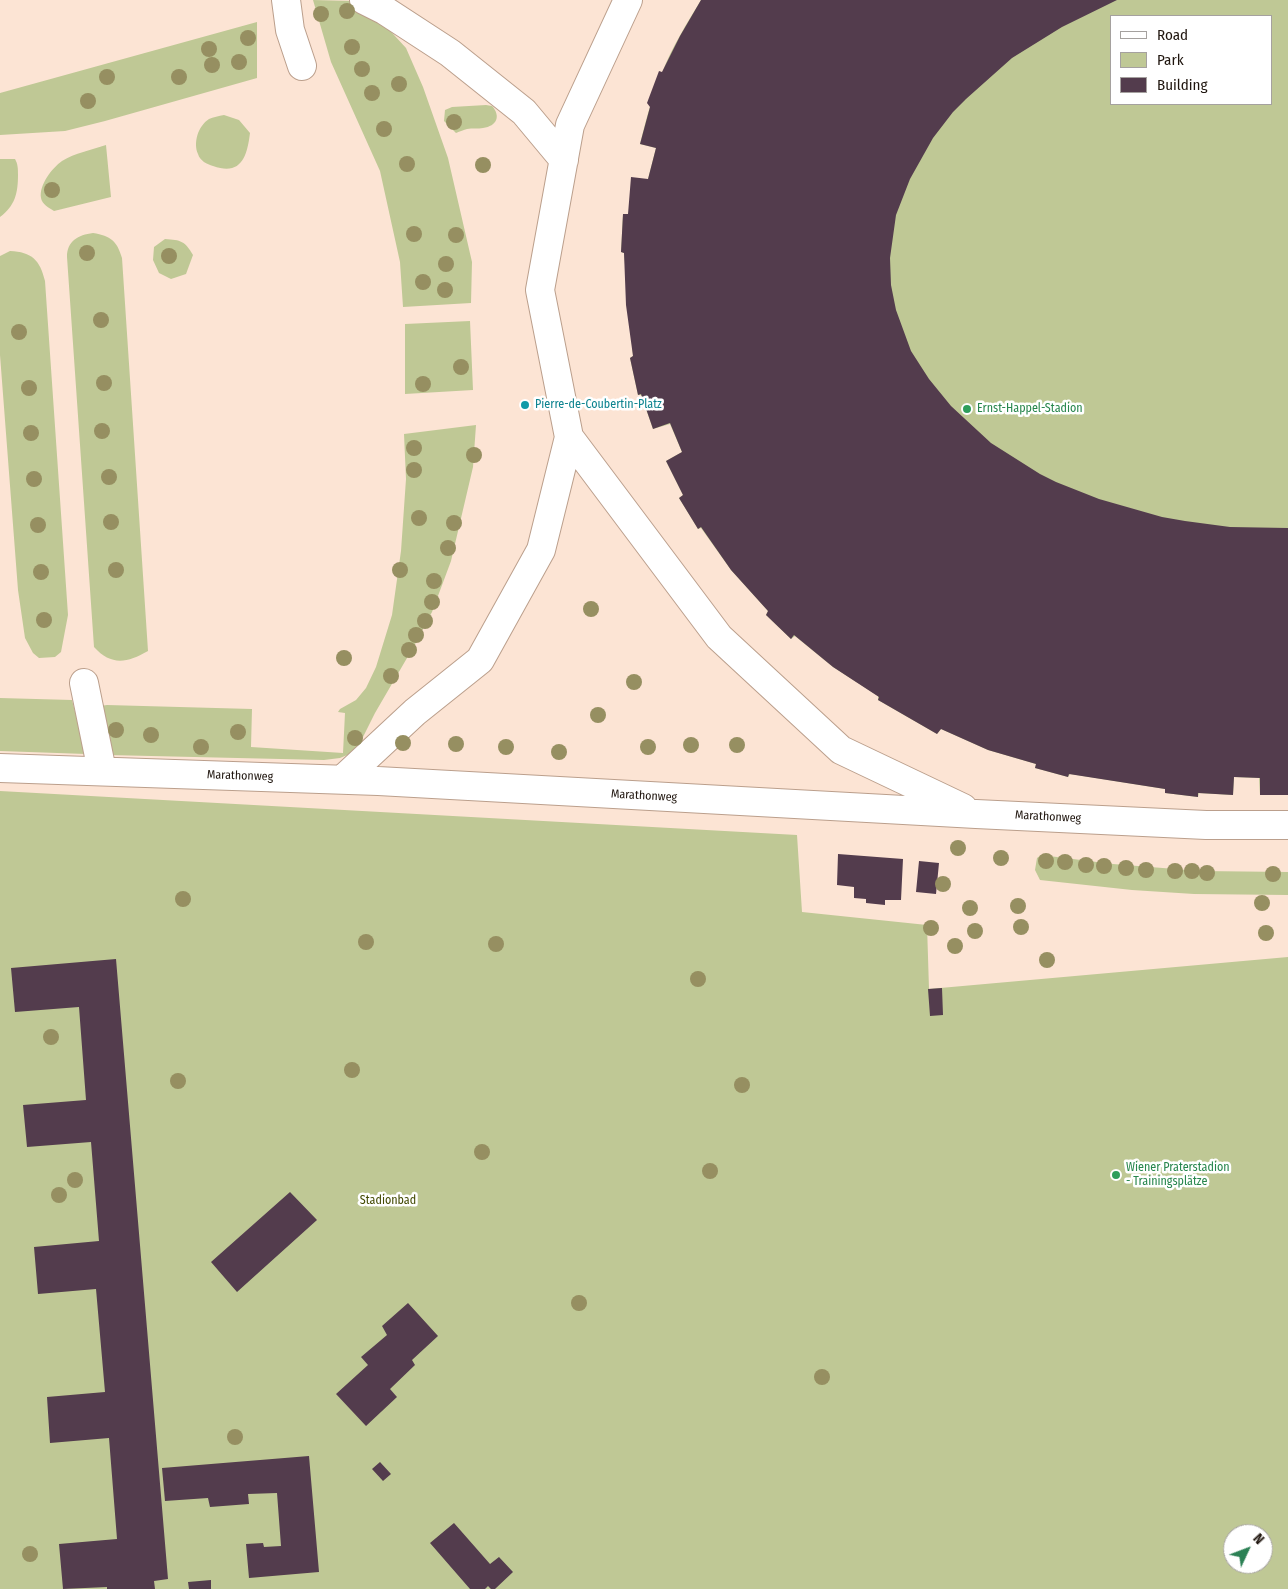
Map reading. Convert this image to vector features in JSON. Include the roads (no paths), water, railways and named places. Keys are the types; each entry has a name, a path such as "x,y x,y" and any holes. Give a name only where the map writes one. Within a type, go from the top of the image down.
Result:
{"street":[{"path":"286,0 290,30 302,66"},
{"path":"364,0 384,10 450,53 524,112 564,160"},
{"path":"343,779 415,712 480,660 541,550 569,437 540,290 570,125 628,0"},
{"path":"569,437 718,637 841,750 976,814"},
{"path":"84,683 102,771"},
{"name":"Marathonweg","path":"0,768 343,779 976,814 1206,825 1288,826"}],"place":[{"name":"Pierre-de-Coubertin-Platz","path":"525,405"},
{"name":"Ernst-Happel-Stadion","path":"967,409"},
{"name":"Wiener Praterstadion - Trainingsplätze","path":"1116,1175"}],"park label":[{"name":"Stadionbad","path":"388,1201"}]}
